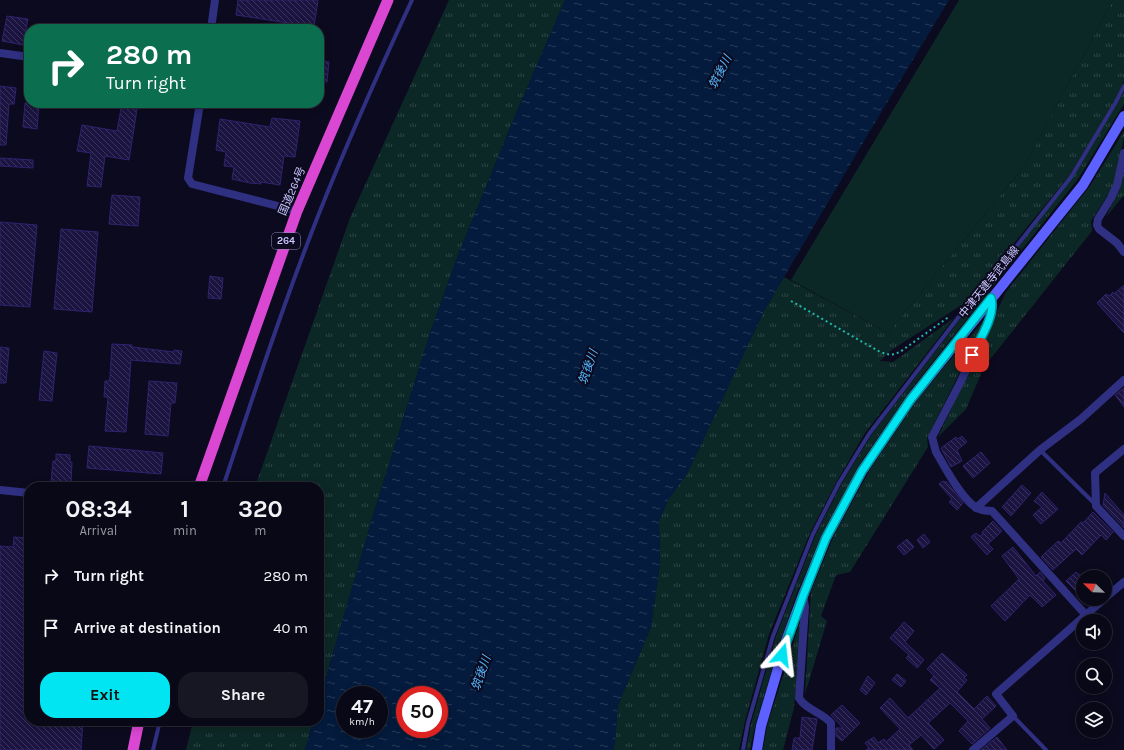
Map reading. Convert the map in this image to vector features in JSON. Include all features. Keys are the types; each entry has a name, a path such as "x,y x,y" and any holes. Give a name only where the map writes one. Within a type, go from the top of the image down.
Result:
{"highway":[{"name":"国道264号","path":"201,482 297,211 388,0"},
{"path":"132,750 138,726"}],"main road":[{"name":"中津天建寺武島線","path":"757,750 761,726 786,641 826,538 862,471 911,399 1083,185 1124,116"}],"street":[{"path":"212,24 215,0"},
{"path":"0,53 24,56"},
{"path":"199,108 188,178 192,184 297,211"},
{"path":"1124,153 1117,185 1098,219 1097,225 1099,229 1117,243 1124,252"},
{"path":"991,298 993,305 992,314 960,383 932,437 936,452 965,497 976,508 983,511 992,511 1085,614 1096,606"},
{"path":"976,508 1040,450 1081,419 1124,380"},
{"path":"1124,449 1095,473 1096,506 1124,536"},
{"path":"0,490 24,492"},
{"path":"1112,594 1123,585"},
{"path":"803,596 805,607 798,698 802,704 826,717 832,723 831,750"},
{"path":"973,750 1013,716 996,694 1076,622"}],"lane":[{"path":"225,482 263,365 318,216 369,93 412,0"},
{"path":"743,750 748,723 773,636 813,534 839,483 869,434 964,310 982,290 1070,176 1116,102 1124,86"},
{"path":"1040,450 1096,506"},
{"path":"1013,716 1046,750"},
{"path":"153,750 159,726"}],"path":[{"path":"791,301 880,352 891,355 900,352 949,316 964,310"}],"green space":[{"path":"449,0 565,0 517,111 458,255 430,333 374,512 324,684 324,482 257,482 350,218"},
{"path":"959,0 1113,0 1025,165 888,333 791,280"},
{"path":"1113,0 1124,0 1124,81 1114,102 1069,176 966,302 890,351 880,361 893,362 954,318 865,433 837,481 810,533 769,634 745,721 739,750 613,750 615,743 618,705 651,627 660,562 659,521 668,500 687,474 764,311 784,277 888,333 1025,165"},
{"path":"1124,91 1124,104 1078,179 912,388 863,459 822,535 797,593 779,645 755,726 750,750 746,750 751,724 776,636 816,534 842,483 872,434 1072,177"},
{"path":"1124,131 1113,187 1091,221 1092,231 984,367 966,409 938,437 1006,292 1090,186"},
{"path":"1124,171 1124,195 1106,217 1120,189"},
{"path":"989,314 927,438 928,447 850,572 836,575 821,616 827,621 805,694 811,591 835,533 871,468 919,397"},
{"path":"802,616 794,708 783,750 763,750 767,726"},
{"path":"192,726 312,726 305,750 186,750"}],"water":[{"name":"筑後川","path":"565,0 949,0 764,311 687,474 668,500 659,521 660,562 651,627 618,705 615,743 613,750 305,750 312,726 324,726 324,684 374,512 430,333 458,255 517,111"}],"building":[{"path":"238,0 318,0 314,24 294,24 236,15"},
{"path":"7,16 28,19 27,24 24,24 23,45 2,41"},
{"path":"324,61 329,62 327,82 324,82"},
{"path":"0,86 16,88 14,104 9,104 6,145 0,145"},
{"path":"25,108 39,108 37,129 23,127"},
{"path":"121,108 137,108 129,160 105,156 101,187 87,186 91,153 77,151 82,125 117,131"},
{"path":"272,118 300,121 295,157 284,156 280,185 261,182 261,184 250,183 232,179 234,167 224,166 226,152 216,150 220,119 270,127"},
{"path":"0,158 33,160 33,168 0,166"},
{"path":"112,195 140,197 138,226 109,224"},
{"path":"0,222 37,225 30,307 0,305"},
{"path":"61,229 98,232 92,312 54,309"},
{"path":"210,276 223,278 221,299 208,298"},
{"path":"1124,285 1124,333 1097,303 1106,294 1109,296 1113,292 1114,294"},
{"path":"112,344 132,345 132,347 174,352 174,350 182,351 180,364 131,360 126,432 105,431 108,397 104,397 105,381 109,381 110,377"},
{"path":"0,347 9,348 6,383 0,383"},
{"path":"44,351 57,353 52,401 39,400"},
{"path":"149,381 177,383 175,403 171,403 168,436 145,434"},
{"path":"1124,388 1124,407 1115,395"},
{"path":"962,436 967,442 957,450 962,461 951,467 941,448 956,437 958,439"},
{"path":"89,446 163,453 161,474 87,468"},
{"path":"981,452 990,463 973,478 963,466"},
{"path":"56,454 70,455 70,462 72,462 71,482 51,482 53,461 56,461"},
{"path":"946,481 963,503 957,510 949,502 952,499 939,484"},
{"path":"1022,485 1031,493 1011,516 1002,507"},
{"path":"1042,492 1058,509 1041,524 1033,515 1042,507 1034,501"},
{"path":"1105,493 1124,515 1124,528 1103,505"},
{"path":"1093,512 1113,532 1106,540 1101,535 1082,555 1076,549 1053,570 1041,557 1058,541 1061,543"},
{"path":"993,521 1002,531 988,544 993,549 987,555 971,537 976,533 980,536 983,534 982,532"},
{"path":"924,534 930,542 923,548 917,540"},
{"path":"14,537 24,538 24,726 83,726 81,750 0,750 0,546 13,547"},
{"path":"907,539 914,547 904,555 897,547"},
{"path":"1013,547 1036,576 1040,572 1045,578 1043,581 1056,595 1042,607 1030,595 1005,621 991,606 1019,579 1002,556"},
{"path":"1076,572 1076,591 1066,581"},
{"path":"904,622 914,631 905,642 924,660 917,668 906,658 909,655 890,638"},
{"path":"942,653 967,675 964,678 967,680 957,692 974,709 987,696 996,706 982,719 990,728 972,744 959,731 968,721 950,703 928,723 944,740 934,749 921,735 909,745 913,750 866,750 869,748 865,743 874,737 878,743 884,739 886,742 900,729 880,708 890,698 908,718 940,688 930,680 934,676 927,669"},
{"path":"897,674 906,681 901,687 892,680"},
{"path":"868,676 875,683 866,695 860,690"},
{"path":"842,705 860,723 842,741 836,736 836,728 843,728 831,715"},
{"path":"802,717 817,719 812,750 792,750 794,738 800,738"},
{"path":"997,737 1007,750 981,750"}],"route":[{"path":"782,655 826,538 862,471 911,399 991,298 993,305 992,314 972,355"}]}
